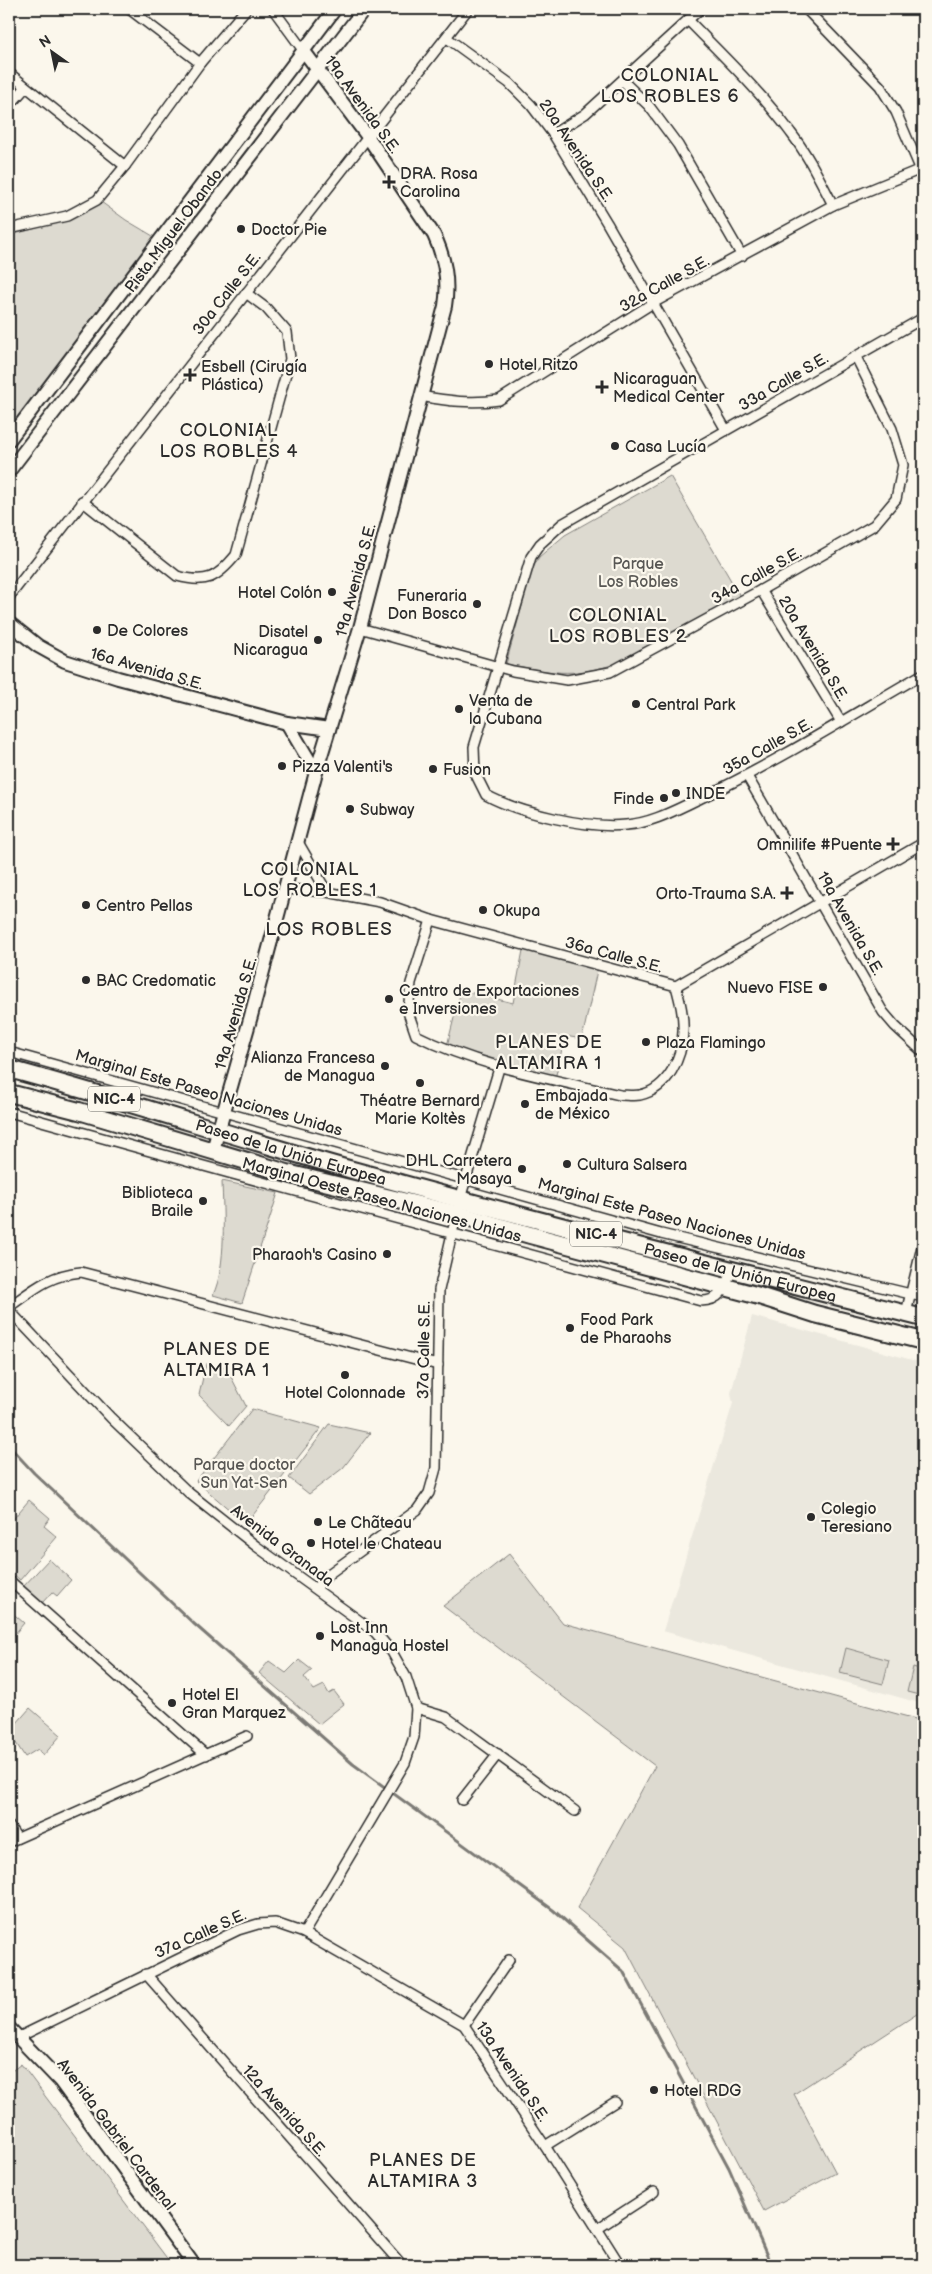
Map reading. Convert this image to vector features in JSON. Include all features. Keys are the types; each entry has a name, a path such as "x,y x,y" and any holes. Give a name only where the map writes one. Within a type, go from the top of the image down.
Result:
{"highway":[{"name":"Paseo de la Unión Europea","path":"9,1069 86,1090 724,1288 758,1296 861,1327 923,1341"},
{"name":"Paseo de la Unión Europea","path":"9,1093 213,1150 287,1173 458,1206 732,1270 923,1318"}],"street":[{"path":"129,9 200,63"},
{"path":"9,229 67,216 97,200 125,166 200,63 246,9"},
{"path":"273,9 304,50"},
{"name":"Pista Miguel Obando","path":"9,440 336,9"},
{"name":"Pista Miguel Obando","path":"9,471 364,9"},
{"name":"30a Calle S.E.","path":"9,597 82,501 468,9"},
{"path":"553,134 585,114 700,9"},
{"path":"806,9 880,86 896,112 922,172"},
{"path":"688,20 751,85 791,133 816,171 833,206"},
{"name":"20a Avenida S.E.","path":"447,38 509,83 531,105 553,134 726,430"},
{"name":"19a Avenida S.E.","path":"213,1150 286,889 316,772 360,628 445,306 448,288 442,252 434,235 368,137 304,50"},
{"path":"9,73 125,166"},
{"path":"623,81 649,106 678,145 742,256"},
{"path":"9,106 26,87"},
{"name":"32a Calle S.E.","path":"420,396 470,402 499,400 653,304 833,206 922,172"},
{"path":"82,501 177,576 194,580 208,580 224,569 236,555 290,360 287,332 266,308 246,293"},
{"name":"33a Calle S.E.","path":"499,668 531,557 540,544 562,524 923,318"},
{"name":"34a Calle S.E.","path":"360,628 499,668 546,678 568,680 610,672 761,590 874,525 896,499 903,466 892,429 856,356"},
{"name":"20a Avenida S.E.","path":"761,590 841,722"},
{"name":"16a Avenida S.E.","path":"9,623 38,646 65,661 118,678 287,723 329,729"},
{"name":"35a Calle S.E.","path":"499,668 474,747 473,760 476,773 486,795 497,801 577,823 626,825 657,818 747,776 923,674"},
{"path":"287,723 316,772"},
{"name":"19a Avenida S.E.","path":"747,776 883,1012 923,1052"},
{"path":"298,842 327,892"},
{"name":"36a Calle S.E.","path":"286,889 327,892 380,902 431,920 676,986 923,843"},
{"path":"431,920 411,983 408,1012 416,1034 448,1051 620,1095 640,1095 660,1085 674,1070 683,1033 682,1007 676,986"},
{"name":"Marginal Este Paseo Naciones Unidas","path":"9,1052 661,1234 923,1297"},
{"name":"37a Calle S.E.","path":"316,1588 330,1573 417,1510 429,1493 436,1468 439,1290 465,1180 500,1065"},
{"name":"Marginal Oeste Paseo Naciones Unidas","path":"9,1112 701,1301 716,1298 722,1294 724,1288"},
{"path":"906,1314 923,1243"},
{"path":"724,1288 732,1270"},
{"path":"9,1308 43,1282 62,1274 81,1272 438,1365"},
{"name":"Avenida Granada","path":"9,1308 111,1418 189,1493 256,1546 375,1632 392,1652 406,1677 416,1708"},
{"path":"9,1580 206,1755"},
{"path":"304,1933 405,1763 414,1737 416,1708 446,1717 575,1810"},
{"path":"9,1826 13,1840 247,1736"},
{"path":"462,1800 498,1754"},
{"name":"37a Calle S.E.","path":"19,2037 238,1930 258,1924 275,1923 304,1933"},
{"name":"13a Avenida S.E.","path":"304,1933 464,2025 545,2146 620,2265"},
{"path":"464,2025 509,1960"},
{"name":"12a Avenida S.E.","path":"146,1974 402,2265"},
{"name":"Avenida Gabriel Cardenal","path":"9,2028 60,2081 194,2265"},
{"path":"545,2146 615,2102"},
{"path":"597,2229 654,2192"}],"shaded area":[{"name":"Colegio Teresiano","path":"752,1316 923,1363 923,1704 663,1631 733,1403 731,1393"}],"green space":[{"path":"101,202 158,239 9,434 9,233 18,233 70,219"},
{"name":"Parque Los Robles","path":"670,476 740,596 615,664 585,671 560,672 506,664 532,570 539,557 565,535"},
{"path":"524,945 598,966 582,1039 565,1036 555,1079 446,1050 461,990 513,1003"},
{"path":"222,1181 278,1193 242,1303 213,1295 222,1254"},
{"path":"206,1364 226,1367 246,1406 229,1426 199,1395"},
{"name":"Parque doctor Sun Yat-Sen","path":"252,1409 321,1428 246,1524 196,1481"},
{"path":"329,1424 370,1433 343,1468 309,1494 289,1478"},
{"path":"29,1500 50,1518 44,1526 57,1537 20,1580 9,1570 9,1524"},
{"path":"509,1554 563,1623 923,1721 923,2010 794,2094 836,2173 764,2211 625,1947 577,1908 655,1766 443,1606"},
{"path":"49,1559 71,1580 57,1596 52,1592 42,1603 23,1587"},
{"path":"9,1610 24,1623 9,1641"},
{"path":"846,1648 889,1660 883,1684 840,1673"},
{"path":"299,1660 312,1670 304,1677 314,1690 324,1685 329,1694 334,1691 344,1704 319,1724 259,1673 269,1661 286,1673"},
{"path":"913,1667 923,1670 923,1696 907,1692"},
{"path":"30,1708 61,1735 43,1756 38,1749 25,1757 16,1743 9,1748 9,1732"},
{"path":"21,2064 172,2265 9,2265 9,2073"}],"waterway":[{"path":"911,9 923,21"},
{"path":"9,1446 34,1473 193,1623 353,1764 553,1910 623,1971 729,2168 771,2265"}],"place":[{"name":"DRA. Rosa Carolina","path":"389,182"},
{"name":"Doctor Pie","path":"241,229"},
{"name":"Hotel Ritzo","path":"489,364"},
{"name":"Esbell (Cirugía Plástica)","path":"190,375"},
{"name":"Nicaraguan Medical Center","path":"602,387"},
{"name":"Casa Lucía","path":"615,446"},
{"name":"Hotel Colón","path":"332,592"},
{"name":"Funeraria Don Bosco","path":"477,604"},
{"name":"De Colores","path":"97,630"},
{"name":"Disatel Nicaragua","path":"318,640"},
{"name":"Central Park","path":"636,704"},
{"name":"Venta de la Cubana","path":"459,709"},
{"name":"Pizza Valenti's","path":"282,766"},
{"name":"Fusion","path":"433,769"},
{"name":"INDE","path":"676,793"},
{"name":"Finde","path":"664,798"},
{"name":"Subway","path":"350,809"},
{"name":"Omnilife #Puente","path":"893,844"},
{"name":"Orto-Trauma S.A.","path":"787,893"},
{"name":"Centro Pellas","path":"86,905"},
{"name":"Okupa","path":"483,910"},
{"name":"BAC Credomatic","path":"86,980"},
{"name":"Nuevo FISE","path":"823,987"},
{"name":"Centro de Exportaciones e Inversiones","path":"389,999"},
{"name":"Plaza Flamingo","path":"646,1042"},
{"name":"Alianza Francesa de Managua","path":"385,1066"},
{"name":"Théatre Bernard Marie Koltès","path":"420,1083"},
{"name":"Embajada de México","path":"525,1104"},
{"name":"Cultura Salsera","path":"567,1164"},
{"name":"DHL Carretera Masaya","path":"522,1169"},
{"name":"Biblioteca Braile","path":"203,1201"},
{"name":"Pharaoh's Casino","path":"387,1254"},
{"name":"Food Park de Pharaohs","path":"570,1328"},
{"name":"Hotel Colonnade","path":"345,1375"},
{"name":"Colegio Teresiano","path":"811,1517"},
{"name":"Le Chãteau","path":"318,1522"},
{"name":"Hotel le Chateau","path":"311,1543"},
{"name":"Lost Inn Managua Hostel","path":"320,1636"},
{"name":"Hotel El Gran Marquez","path":"172,1703"},
{"name":"Hotel RDG","path":"654,2090"}],"district":[{"name":"COLONIAL LOS ROBLES 6","path":"670,85"},
{"name":"COLONIAL LOS ROBLES 4","path":"229,440"},
{"name":"COLONIAL LOS ROBLES 2","path":"618,625"},
{"name":"COLONIAL LOS ROBLES 1","path":"310,880"},
{"name":"LOS ROBLES","path":"329,928"},
{"name":"PLANES DE ALTAMIRA 1","path":"549,1052"},
{"name":"PLANES DE ALTAMIRA 1","path":"217,1359"},
{"name":"PLANES DE ALTAMIRA 3","path":"423,2170"}]}
